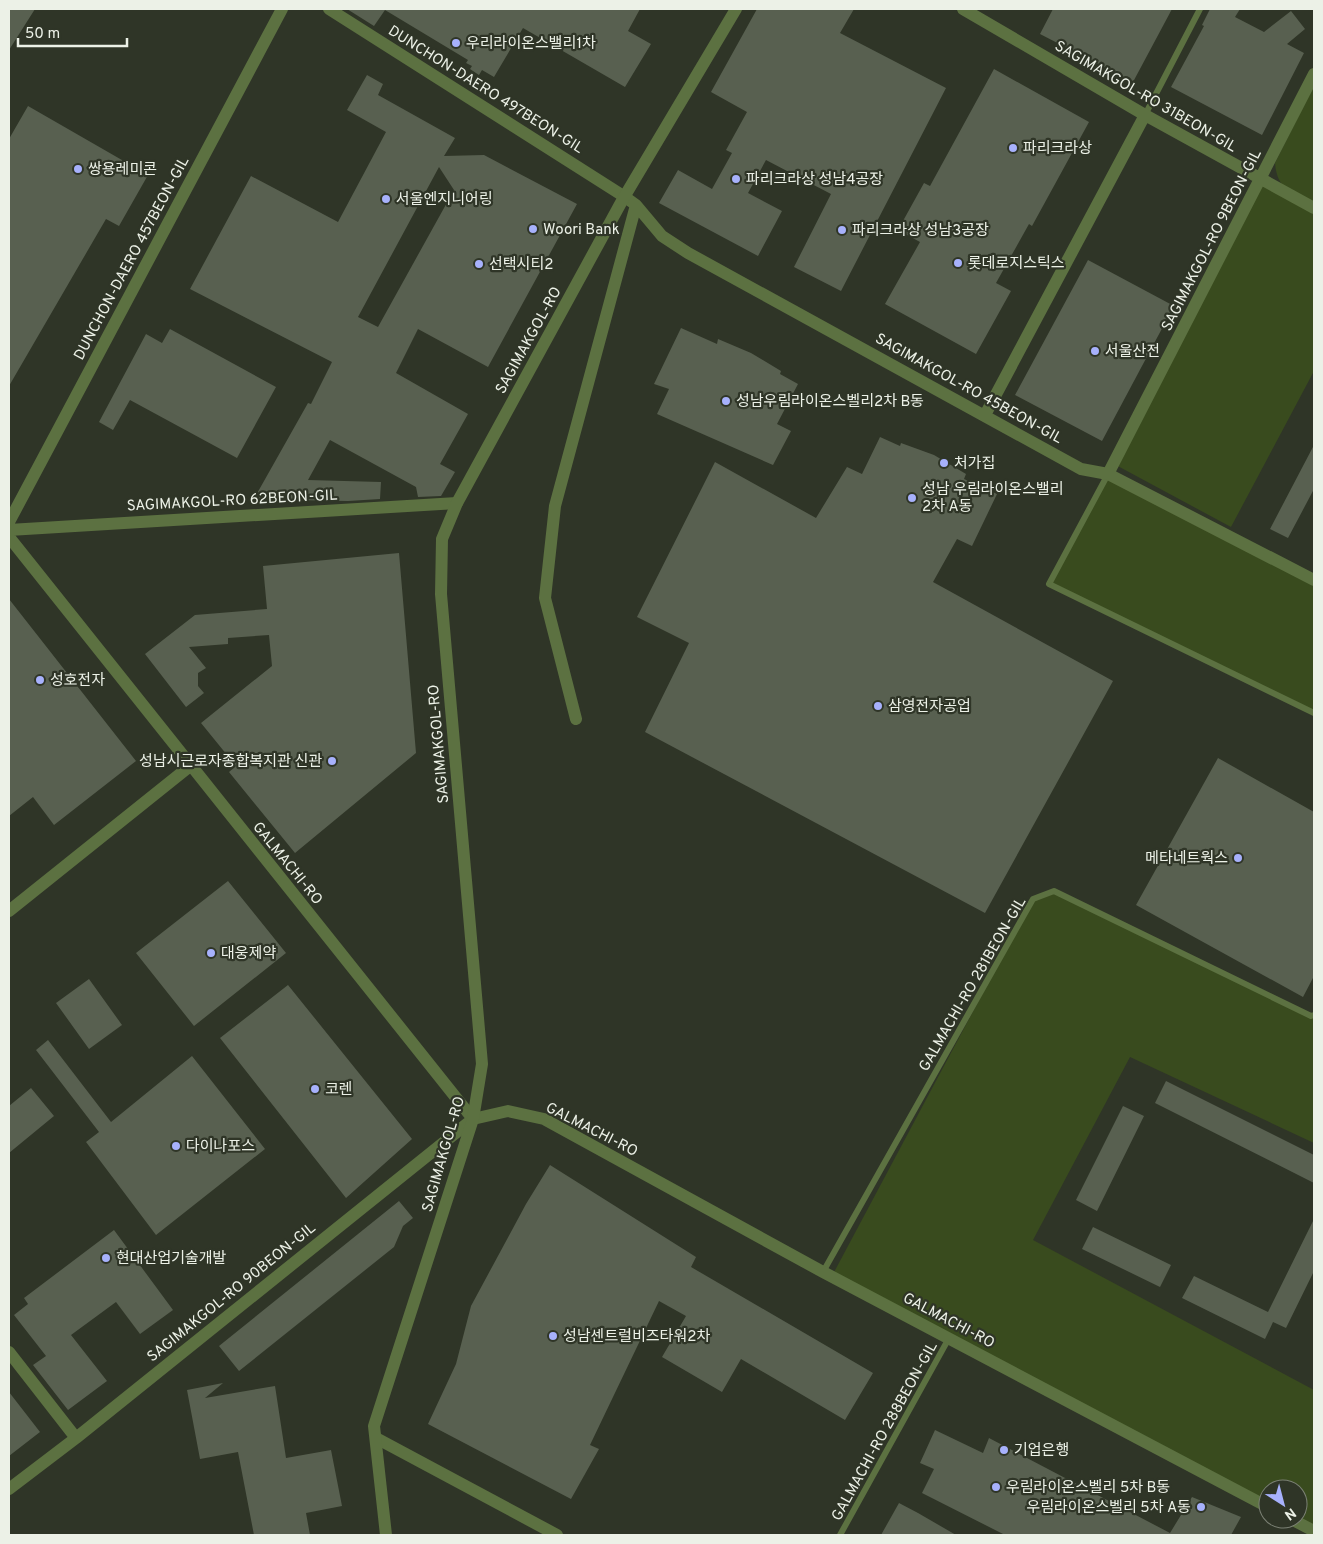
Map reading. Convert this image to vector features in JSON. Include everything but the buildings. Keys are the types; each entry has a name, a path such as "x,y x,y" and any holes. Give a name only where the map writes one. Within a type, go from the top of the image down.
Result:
{"street":[{"name":"DUNCHON-DAERO 457BEON-GIL","path":"9,522 282,9"},
{"name":"DUNCHON-DAERO 497BEON-GIL","path":"329,9 625,197"},
{"name":"SAGIMAKGOL-RO","path":"386,1535 374,1426 473,1119 482,1064 441,594 442,539 457,503 625,197 736,9"},
{"name":"SAGIMAKGOL-RO 31BEON-GIL","path":"963,9 1145,115 1314,208"},
{"name":"SAGIMAKGOL-RO 9BEON-GIL","path":"1108,474 1314,74"},
{"path":"985,415 1145,115"},
{"name":"SAGIMAKGOL-RO 45BEON-GIL","path":"625,197 636,205 662,236 688,253 1081,469 1108,474 1314,580"},
{"path":"576,720 545,598 554,515 636,205"},
{"name":"SAGIMAKGOL-RO 62BEON-GIL","path":"9,530 457,503"},
{"name":"GALMACHI-RO","path":"9,537 473,1119 508,1111 544,1119 823,1272 1258,1502"},
{"path":"9,910 190,766"},
{"name":"SAGIMAKGOL-RO 90BEON-GIL","path":"9,1489 76,1438 473,1119"},
{"path":"9,1352 76,1438"},
{"path":"376,1438 557,1535"}],"lane":[{"path":"1145,115 1200,9"},
{"path":"1108,474 1048,584 1314,714"},
{"name":"GALMACHI-RO 281BEON-GIL","path":"823,1272 1033,900 1054,891 1311,1016 1314,1015"},
{"name":"GALMACHI-RO 288BEON-GIL","path":"840,1535 949,1338"}],"green space":[{"path":"1314,85 1314,205 1287,190 1279,179 1275,163"},
{"path":"1261,180 1314,208 1314,371 1231,527 1114,464"},
{"path":"1108,474 1314,579 1314,713 1049,584"},
{"path":"1054,891 1314,1015 1314,1143 1130,1057 1033,1240 1314,1390 1314,1531 1308,1526 1308,1479 1258,1479 1258,1502 832,1276 1033,899"}],"place":[{"name":"우리라이온스밸리1차","path":"456,43"},
{"name":"파리크라상","path":"1013,148"},
{"name":"쌍용레미콘","path":"78,169"},
{"name":"파리크라상 성남4공장","path":"736,179"},
{"name":"서울엔지니어링","path":"386,199"},
{"name":"Woori Bank","path":"533,229"},
{"name":"파리크라상 성남3공장","path":"842,230"},
{"name":"롯데로지스틱스","path":"958,263"},
{"name":"선택시티2","path":"479,264"},
{"name":"서울산전","path":"1095,351"},
{"name":"성남우림라이온스벨리2차 B동","path":"726,401"},
{"name":"처가집","path":"944,463"},
{"name":"성남 우림라이온스밸리 2차 A동","path":"912,498"},
{"name":"성호전자","path":"40,680"},
{"name":"삼영전자공업","path":"878,706"},
{"name":"성남시근로자종합복지관 신관","path":"332,761"},
{"name":"메타네트웍스","path":"1238,858"},
{"name":"대웅제약","path":"211,953"},
{"name":"코렌","path":"315,1089"},
{"name":"다이나포스","path":"176,1146"},
{"name":"현대산업기술개발","path":"106,1258"},
{"name":"성남센트럴비즈타워2차","path":"553,1336"},
{"name":"기업은행","path":"1004,1450"},
{"name":"우림라이온스벨리 5차 B동","path":"996,1487"},
{"name":"우림라이온스벨리 5차 A동","path":"1201,1507"}]}
